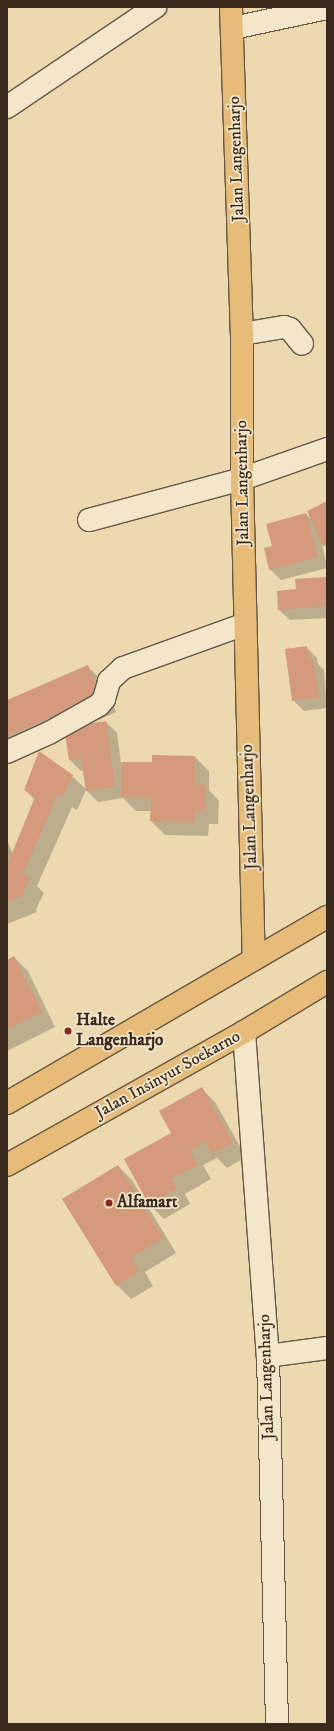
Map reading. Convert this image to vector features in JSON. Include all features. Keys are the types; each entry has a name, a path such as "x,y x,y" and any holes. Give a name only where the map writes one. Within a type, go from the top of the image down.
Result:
{"main road":[{"name":"Jalan Langenharjo","path":"232,18 242,334 242,479 254,959"},
{"path":"7,1103 327,917"},
{"name":"Jalan Insinyur Soekarno","path":"7,1166 244,1032 327,982"}],"street":[{"path":"7,107 155,7"},
{"path":"232,18 327,8"},
{"path":"242,334 284,327 290,329 302,344"},
{"path":"89,520 242,479 327,449"},
{"path":"7,752 49,733 99,705 104,699 109,681 123,668 245,624"},
{"name":"Jalan Langenharjo","path":"244,1032 268,1356 277,1724"},
{"path":"268,1356 327,1348"}],"building":[{"path":"327,501 327,544 323,546 307,511"},
{"path":"306,513 318,557 269,570 264,548 272,546 266,524"},
{"path":"327,577 327,606 278,610 277,591 296,589 295,579"},
{"path":"307,646 309,659 313,658 319,697 292,701 285,649"},
{"path":"88,665 101,696 7,736 7,700"},
{"path":"106,721 115,787 86,791 81,759 69,760 64,727"},
{"path":"39,751 73,775 63,796 58,794 23,874 30,878 22,896 7,902 7,860 8,863 35,797 24,790"},
{"path":"152,755 195,756 195,785 205,785 205,811 195,811 195,822 150,821 151,798 121,797 122,762 152,762"},
{"path":"14,956 42,1012 7,1030 7,960"},
{"path":"202,1087 233,1143 212,1154 205,1142 190,1151 198,1165 171,1179 177,1189 149,1205 124,1159 171,1133 159,1111"},
{"path":"118,1165 163,1238 131,1258 139,1271 116,1286 62,1199"}],"place":[{"name":"Halte Langenharjo","path":"68,1031"},
{"name":"Alfamart","path":"109,1203"}]}
